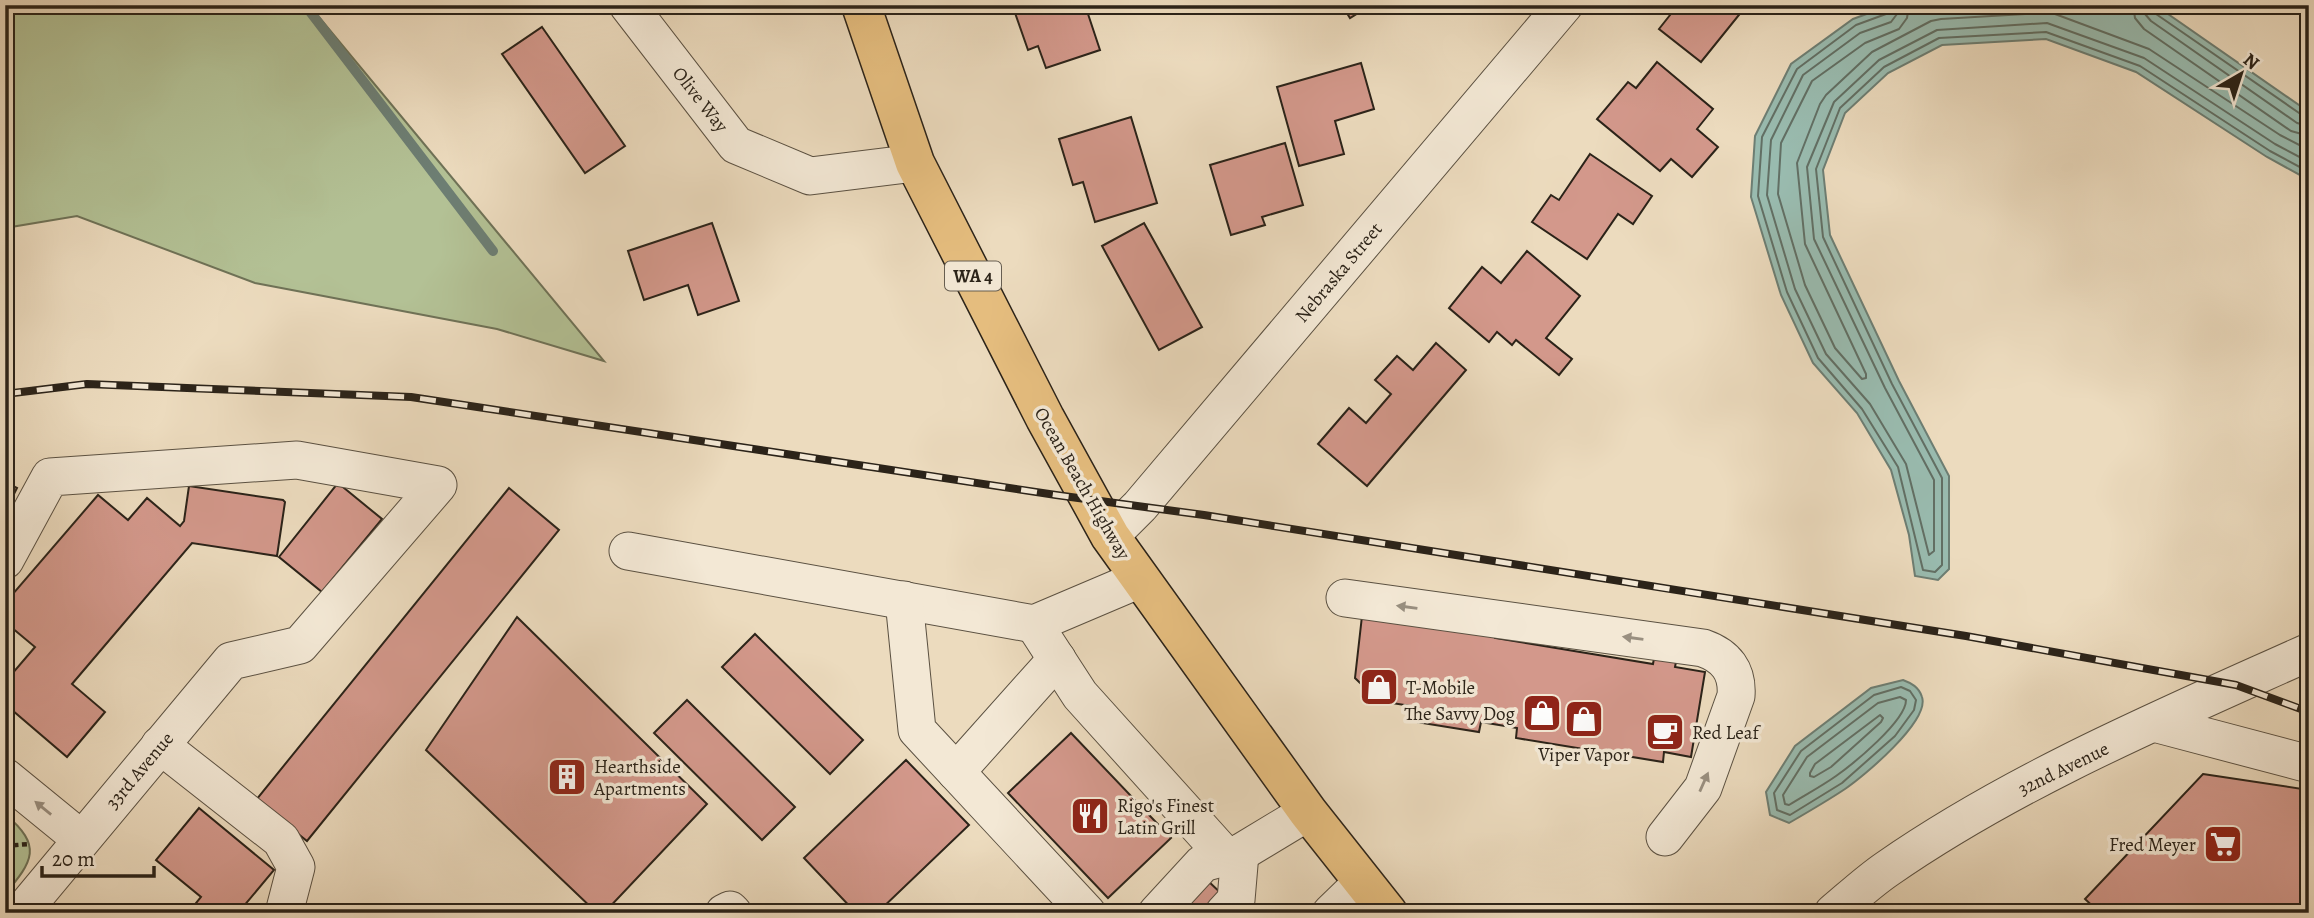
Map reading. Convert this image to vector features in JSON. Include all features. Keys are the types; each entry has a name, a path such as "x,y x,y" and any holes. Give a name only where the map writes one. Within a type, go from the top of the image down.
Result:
{"main road":[{"name":"Ocean Beach Highway","path":"861,5 915,163 1045,418 1110,537 1308,812 1388,913"}],"street":[{"name":"Olive Way","path":"628,5 736,145 810,176 915,163"},
{"name":"Nebraska Street","path":"1110,537 1140,506 1564,5"},
{"name":"33rd Avenue","path":"5,560 50,477 297,460 438,485 300,645 231,661 21,913"},
{"path":"628,551 1034,624 1140,579"},
{"path":"1345,598 1703,648 1717,653 1734,673 1736,695 1703,788 1665,837"},
{"path":"904,600 917,730 1087,913"},
{"path":"1034,624 1080,695 1233,855 1236,900 1224,913"},
{"name":"32nd Avenue","path":"1833,913 1885,870 1989,804 2154,723 2309,652"},
{"path":"956,772 1057,659"},
{"path":"2154,723 2309,764"},
{"path":"160,745 281,840 296,867 284,913"},
{"path":"5,777 81,839"},
{"path":"1157,913 1203,863 1233,855 1308,812"},
{"path":"1331,913 1363,881"},
{"path":"724,913 730,910 733,913"}],"green space":[{"path":"5,5 309,5 604,361 497,329 255,283 77,216 5,228"},
{"path":"5,814 25,835 30,854 22,872 5,894"}],"water":[{"path":"1891,5 2155,5 2309,112 2309,180 2267,157 2136,72 2046,39 1942,45 1888,73 1845,113 1823,170 1830,235 1899,381 1949,476 1949,569 1938,580 1915,576 1909,535 1891,470 1857,413 1813,363 1781,295 1751,197 1755,136 1791,64 1853,19"},
{"path":"1903,680 1919,691 1922,707 1916,720 1894,747 1845,789 1789,823 1770,815 1766,792 1795,746 1871,688"}],"building":[{"path":"1039,5 1085,5 1100,50 1046,68 1038,46 1028,50 1015,13"},
{"path":"1342,5 1371,5 1350,18"},
{"path":"1678,5 1747,5 1701,62 1659,29"},
{"path":"542,27 625,146 585,173 502,54"},
{"path":"1657,62 1713,109 1697,129 1718,147 1692,177 1671,159 1660,171 1597,119 1628,82 1636,88"},
{"path":"1361,63 1374,109 1335,121 1344,154 1299,166 1277,87"},
{"path":"1131,117 1157,203 1095,222 1083,182 1073,185 1059,139"},
{"path":"1285,143 1303,205 1262,217 1265,225 1231,235 1210,165"},
{"path":"1590,154 1652,196 1633,224 1618,214 1587,259 1532,222 1551,195 1559,200"},
{"path":"712,223 739,301 698,315 688,285 644,300 628,251"},
{"path":"1144,223 1202,327 1159,350 1102,246"},
{"path":"1527,251 1580,296 1546,338 1572,359 1559,375 1516,340 1512,345 1497,332 1489,342 1449,308 1482,267 1501,283"},
{"path":"1436,343 1466,370 1367,486 1318,444 1349,408 1366,423 1391,394 1375,380 1397,356 1413,370"},
{"path":"5,482 17,488 5,512"},
{"path":"338,483 382,519 322,592 279,557"},
{"path":"189,486 283,500 285,502 277,556 192,543 72,684 105,712 67,757 5,704 5,682 35,647 5,622 5,603 98,495 128,520 147,498 180,526 184,521"},
{"path":"509,488 559,530 307,841 256,800"},
{"path":"1362,616 1496,629 1495,638 1653,664 1655,653 1677,657 1675,667 1705,672 1691,757 1664,752 1663,762 1516,738 1517,728 1481,722 1479,732 1416,722 1418,707 1379,701 1355,678"},
{"name":"Hearthside Apartments","path":"517,617 707,804 604,913 597,913 426,750"},
{"path":"755,634 863,740 830,774 722,667"},
{"path":"687,700 795,807 762,840 654,733"},
{"name":"Rigo's Finest Latin Grill","path":"1071,733 1171,838 1108,898 1008,793"},
{"path":"906,760 969,825 877,913 856,913 804,858"},
{"name":"Fred Meyer","path":"2203,774 2309,790 2309,913 2100,913 2085,899"},
{"path":"199,808 274,870 238,913 188,913 201,897 156,860"},
{"path":"1206,879 1226,898 1212,913 1173,913"}],"waterway":[{"path":"305,5 493,251"}],"railway":[{"path":"5,394 87,384 411,397 1204,515 1966,636 2236,685 2309,712"}],"place":[{"name":"T-Mobile","path":"1379,687"},
{"name":"The Savvy Dog","path":"1542,713"},
{"name":"Viper Vapor","path":"1584,719"},
{"name":"Red Leaf","path":"1665,732"},
{"name":"Hearthside Apartments","path":"567,777"},
{"name":"Rigo's Finest Latin Grill","path":"1090,816"},
{"name":"Fred Meyer","path":"2223,844"}]}
